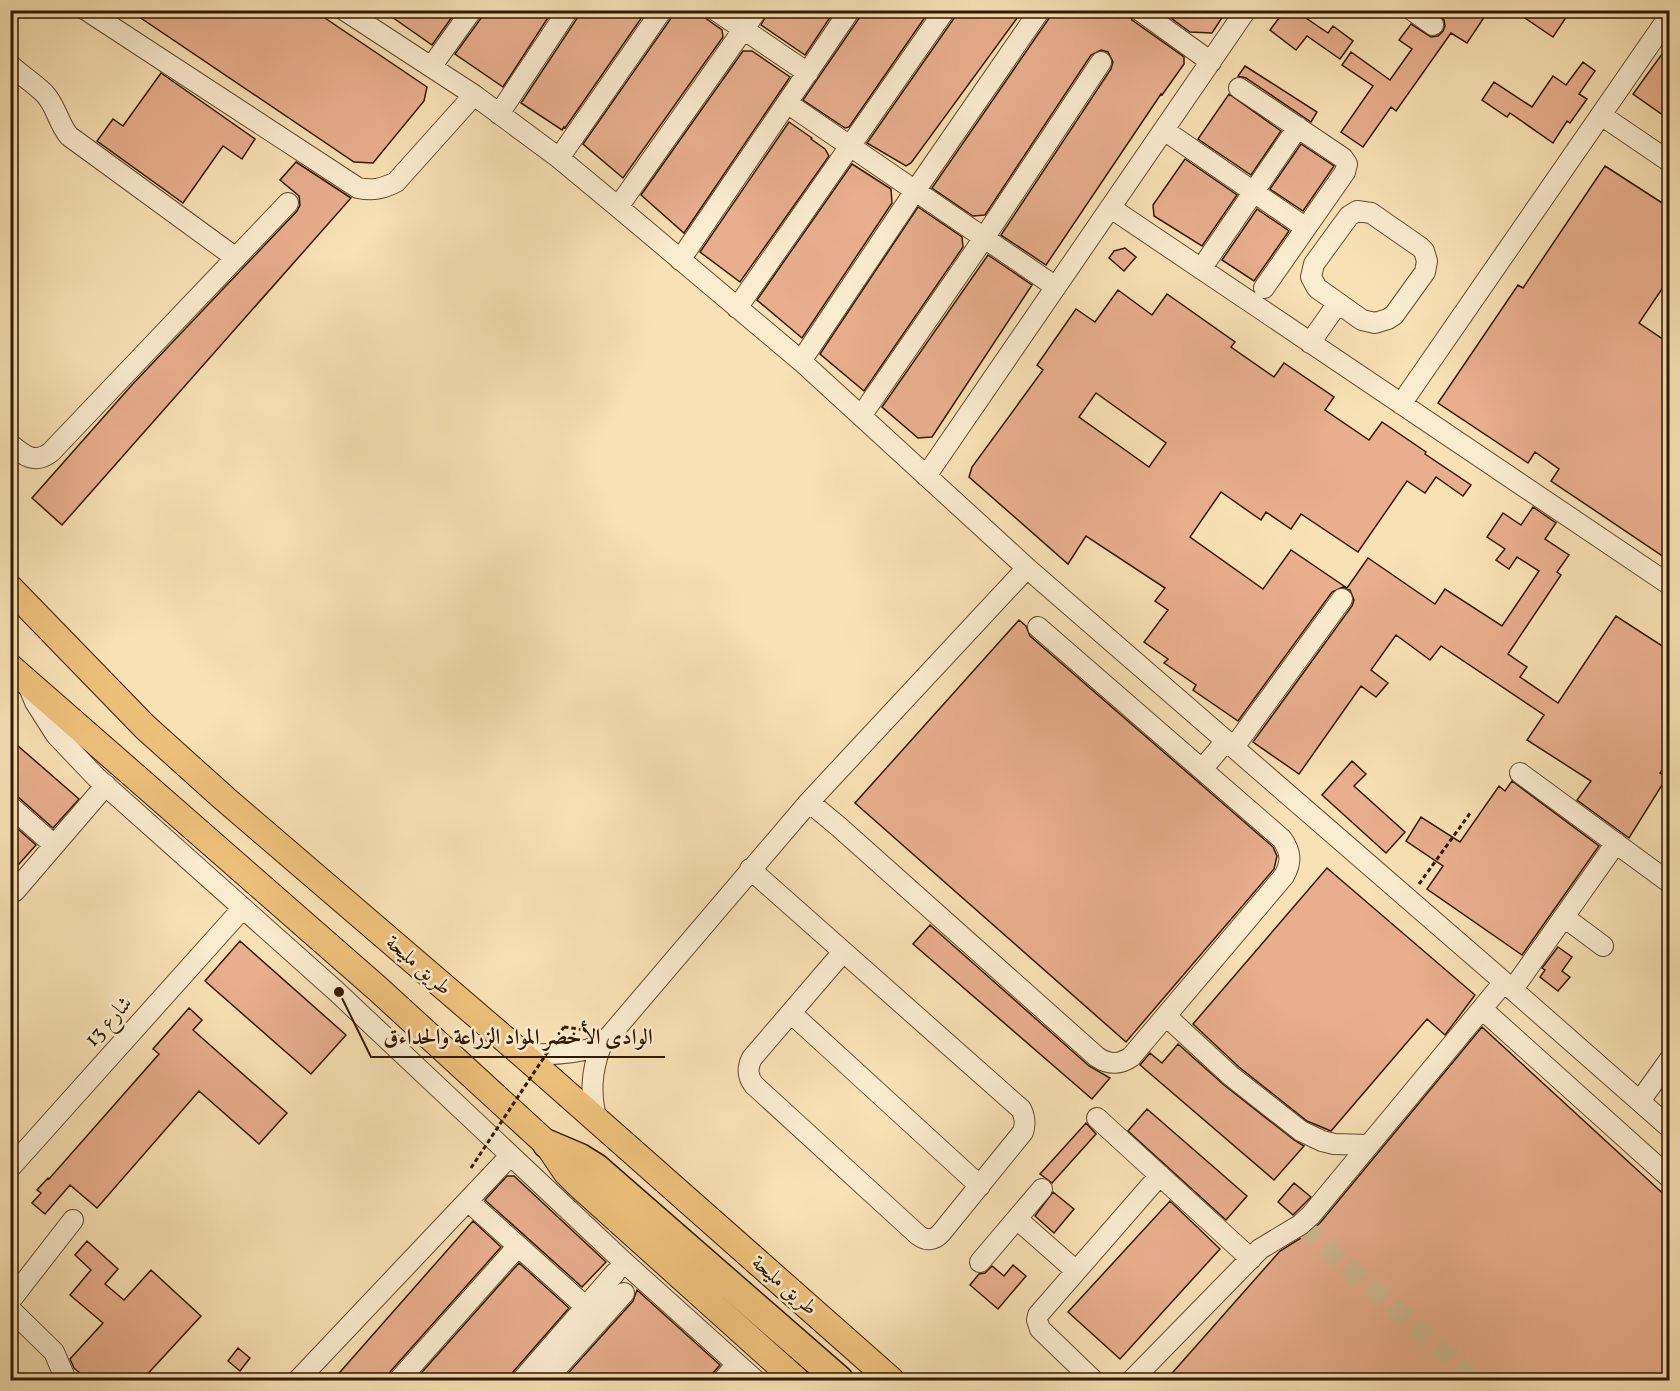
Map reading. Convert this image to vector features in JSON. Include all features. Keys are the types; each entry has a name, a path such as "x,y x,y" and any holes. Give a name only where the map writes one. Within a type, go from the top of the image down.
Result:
{"highway":[{"path":"547,1144 596,1167 839,1380"}],"main road":[{"name":"طريق مليحة","path":"10,588 145,728 520,1053 891,1380"},
{"name":"طريق مليحة","path":"16,676 378,989 547,1144 566,1172 578,1184 796,1380"}],"street":[{"path":"86,10 358,188 377,190 396,182 474,95"},
{"path":"344,10 474,95 559,158 801,361 1027,568 1509,985 1670,1128"},
{"path":"431,67 472,10"},
{"path":"499,114 568,10"},
{"path":"559,158 662,10"},
{"path":"716,10 808,73"},
{"path":"618,207 757,10"},
{"path":"680,260 850,10"},
{"path":"737,308 945,10"},
{"path":"801,361 1040,10"},
{"path":"1139,10 1211,62"},
{"path":"926,476 1246,10"},
{"path":"1412,10 1433,25"},
{"path":"1401,404 1670,15"},
{"path":"861,416 984,238 1101,62"},
{"path":"10,65 44,93 53,105 62,128 69,136 236,258"},
{"path":"1239,88 1343,158 1347,164 1345,172 1264,288"},
{"path":"787,103 1056,287"},
{"path":"1601,115 1670,162"},
{"path":"1201,269 1298,127"},
{"path":"1164,130 1306,228"},
{"path":"10,444 28,458 40,458 51,452 288,203"},
{"path":"1111,208 1670,585"},
{"path":"1362,211 1371,213 1424,251 1428,261 1425,272 1388,319 1375,323 1368,322 1338,303 1313,283 1311,270 1352,213 1362,211"},
{"path":"1310,343 1338,303"},
{"path":"597,1122 592,1103 591,1083 594,1064 601,1046 809,802 1027,568"},
{"path":"1203,768 1230,744 1342,599"},
{"path":"809,802 1097,1057 1114,1064 1131,1057 1284,876 1289,867 1288,847 1282,838 1203,768 1038,627"},
{"path":"16,676 56,735 106,785 336,991 510,1156 755,1380"},
{"path":"1520,772 1670,883"},
{"path":"15,891 106,785"},
{"path":"10,807 54,845"},
{"path":"1132,1380 1251,1258 1269,1242 1298,1228 1311,1215 1482,1009 1509,985 1564,917 1616,843"},
{"path":"750,869 1021,1109 1025,1120 1023,1132 937,1237 927,1240 922,1238 754,1085 748,1075 749,1063 843,952"},
{"name":"شارع 13","path":"14,1155 243,908"},
{"path":"1564,917 1603,946"},
{"path":"1482,1009 1670,1178"},
{"path":"791,1013 980,1186"},
{"path":"1166,1016 1231,1076 1301,1131 1322,1141 1368,1145"},
{"path":"520,1053 569,1054 601,1046"},
{"path":"1640,1101 1670,1059"},
{"path":"1097,1118 1251,1258"},
{"path":"298,1380 510,1156"},
{"path":"1093,1380 1043,1333 1038,1325 1038,1315 1160,1175"},
{"path":"980,1262 1042,1189"},
{"path":"468,1201 586,1307"},
{"path":"1017,1219 1076,1271"},
{"path":"10,1300 73,1221"},
{"path":"399,1380 518,1246"},
{"path":"522,1380 615,1274"},
{"path":"546,1380 624,1293"},
{"path":"10,1309 54,1352 66,1380"},
{"path":"723,1380 737,1364"}],"path":[{"path":"1408,898 1471,812"},
{"path":"471,1168 564,1027"}],"building":[{"path":"129,10 313,10 427,87 424,101 373,163 354,162"},
{"path":"382,10 457,10 432,45"},
{"path":"484,10 553,10 503,87 455,54 482,17"},
{"path":"580,10 647,10 562,130 521,103 578,17"},
{"path":"674,10 694,10 722,30 723,37 623,178 583,144 672,17"},
{"path":"769,10 835,10 805,55 761,25"},
{"path":"862,10 930,10 849,127 845,128 803,100 860,17"},
{"path":"957,10 1023,10 911,163 906,166 867,143 955,17"},
{"path":"1052,10 1127,10 1132,20 1184,57 1184,64 1161,94 1046,265 1001,235 1111,69 1113,62 1108,52 1101,50 1091,55 985,215 973,216 932,188 1050,17"},
{"path":"1160,10 1227,10 1212,33 1190,32"},
{"path":"1285,10 1294,10 1328,33 1333,26 1353,41 1340,59 1307,36 1296,50 1270,30"},
{"path":"1433,10 1489,10 1467,43 1451,33 1396,111 1391,107 1363,147 1341,132 1373,86 1342,65 1351,52 1390,80 1412,49 1399,40 1411,24 1431,37 1438,36 1443,31 1444,20"},
{"path":"1513,10 1571,10 1553,37"},
{"path":"1670,43 1670,120 1633,94"},
{"path":"743,51 752,51 790,77 684,233 641,195"},
{"path":"1583,62 1595,71 1579,94 1587,99 1570,123 1567,121 1553,143 1510,113 1507,117 1482,100 1494,82 1532,107 1553,76 1566,85"},
{"path":"1245,66 1317,112 1311,122 1246,78 1238,76"},
{"path":"161,73 255,139 242,159 223,146 183,203 97,141 113,119 123,126"},
{"path":"1229,94 1281,131 1251,175 1198,139"},
{"path":"789,122 825,149 829,156 740,282 700,252"},
{"path":"1301,144 1334,166 1303,211 1270,189"},
{"path":"1185,159 1237,195 1202,246 1154,216 1153,205"},
{"path":"296,162 351,198 62,525 32,498 131,386 297,211 300,205 299,196 280,180"},
{"path":"852,164 891,189 892,203 802,338 757,300"},
{"path":"1605,166 1670,208 1670,277 1639,323 1670,344 1670,561 1551,481 1559,469 1535,452 1528,463 1438,403 1518,285 1523,288"},
{"path":"918,207 962,237 963,247 864,391 820,354"},
{"path":"1257,209 1289,231 1254,281 1222,260"},
{"path":"1125,248 1136,257 1124,271 1109,258 1114,251"},
{"path":"988,255 1032,285 932,437 918,438 882,407"},
{"path":"1118,290 1152,315 1167,294 1235,342 1231,347 1274,377 1284,363 1334,397 1325,410 1369,440 1382,422 1471,485 1463,496 1436,477 1425,493 1407,481 1358,552 1301,514 1291,529 1266,512 1261,520 1221,492 1190,537 1263,589 1291,550 1347,588 1368,558 1435,604 1445,589 1502,626 1539,571 1517,557 1509,569 1496,560 1505,549 1487,537 1503,513 1521,525 1533,507 1556,523 1545,539 1569,555 1557,572 1561,575 1508,654 1527,667 1520,677 1558,703 1616,616 1670,651 1670,759 1660,773 1667,777 1629,838 1577,800 1591,781 1527,740 1544,715 1441,646 1430,660 1396,635 1371,670 1388,683 1376,697 1361,686 1299,774 1253,742 1352,606 1354,600 1350,590 1343,587 1332,592 1238,721 1193,690 1196,685 1164,663 1168,659 1144,642 1168,610 1155,601 1165,588 1086,536 1068,564 969,477 972,467 1043,370 1037,365 1076,309 1095,322","holes":["1096,393 1166,443 1149,467 1079,417"]},
{"path":"1019,620 1026,626 1030,636 1273,847 1277,856 1274,869 1126,1042 855,803"},
{"path":"10,739 79,799 53,828 18,797 10,794"},
{"path":"1352,761 1366,774 1354,786 1405,832 1386,853 1322,795"},
{"path":"1512,781 1599,846 1522,955 1427,889 1443,866 1406,841 1421,817 1460,842 1499,786 1505,791"},
{"path":"10,822 36,845 10,874"},
{"path":"1327,868 1475,995 1445,1035 1427,1019 1331,1131 1307,1121 1239,1067 1193,1024"},
{"path":"930,925 1089,1066 1110,1078 1092,1099 913,944"},
{"path":"240,941 346,1035 311,1074 205,981"},
{"path":"1558,947 1572,957 1562,971 1570,977 1558,991 1540,977 1545,970 1542,968"},
{"path":"189,1008 202,1020 193,1030 287,1113 259,1144 199,1091 97,1208 70,1185 45,1214 32,1203 41,1193 37,1190 159,1054 153,1049"},
{"path":"1482,1027 1670,1200 1670,1380 1166,1380 1280,1251 1306,1235 1320,1223"},
{"path":"1178,1044 1224,1085 1304,1146 1274,1180 1140,1065 1150,1053 1162,1063"},
{"path":"1147,1109 1247,1196 1226,1220 1128,1131"},
{"path":"1086,1123 1096,1134 1052,1183 1040,1174"},
{"path":"507,1176 514,1176 606,1262 582,1287 485,1200"},
{"path":"1294,1183 1311,1197 1293,1215 1278,1202"},
{"path":"1053,1192 1074,1209 1054,1233 1035,1216"},
{"path":"1170,1201 1220,1249 1120,1359 1068,1312"},
{"path":"473,1221 501,1247 390,1372 387,1380 333,1380"},
{"path":"87,1241 118,1269 105,1284 124,1300 151,1270 201,1316 142,1380 88,1380 74,1368 70,1359 103,1323 70,1295 91,1270 75,1255"},
{"path":"519,1263 569,1308 510,1378 508,1380 415,1380"},
{"path":"1013,1265 1026,1276 998,1309 970,1285 979,1274 985,1273 992,1266 1004,1276"},
{"path":"637,1290 720,1365 707,1380 562,1380 633,1301"},
{"path":"238,1348 250,1358 240,1371 228,1361"}],"tunnel":[{"path":"1302,1226 1475,1380"}],"place":[{"name":"الوادى الأخضر المواد الزراعة والحداءق","path":"339,992"}]}
